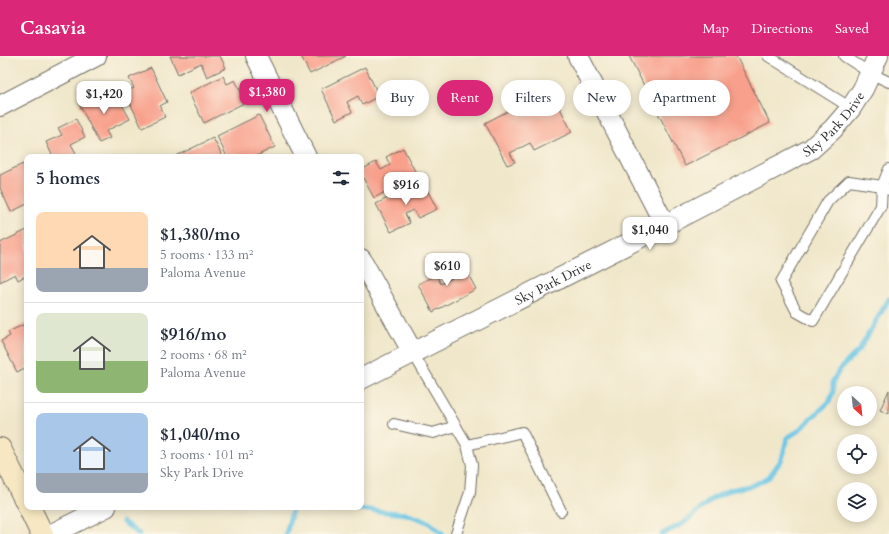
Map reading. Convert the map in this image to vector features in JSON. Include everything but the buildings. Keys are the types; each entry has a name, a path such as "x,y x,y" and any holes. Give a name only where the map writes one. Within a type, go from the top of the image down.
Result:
{"main road":[{"path":"0,449 24,497"},
{"path":"30,510 42,534"}],"street":[{"path":"0,106 96,56"},
{"path":"256,56 304,154"},
{"path":"578,56 665,225"},
{"name":"Sky Park Drive","path":"364,378 665,225 811,149 833,129 851,108 863,89 874,64"},
{"path":"366,279 413,353"},
{"path":"52,534 100,510"}],"lane":[{"path":"768,56 851,108"},
{"path":"844,56 874,64 889,82"},
{"path":"885,188 849,181 828,201 781,282 797,312 813,322 881,206 885,188 889,169"},
{"path":"413,353 468,445 472,465 470,492 456,534"},
{"path":"394,424 433,433 456,426"},
{"path":"468,445 522,432 562,511"}],"waterway":[{"path":"662,534 684,523 712,499 730,490 754,485 769,477 782,459 787,438 798,431 829,402 833,392 833,381 840,369 859,350 889,299"},
{"path":"286,534 292,510"},
{"path":"364,510 406,514 428,522 443,534"},
{"path":"123,522 139,534"}]}
